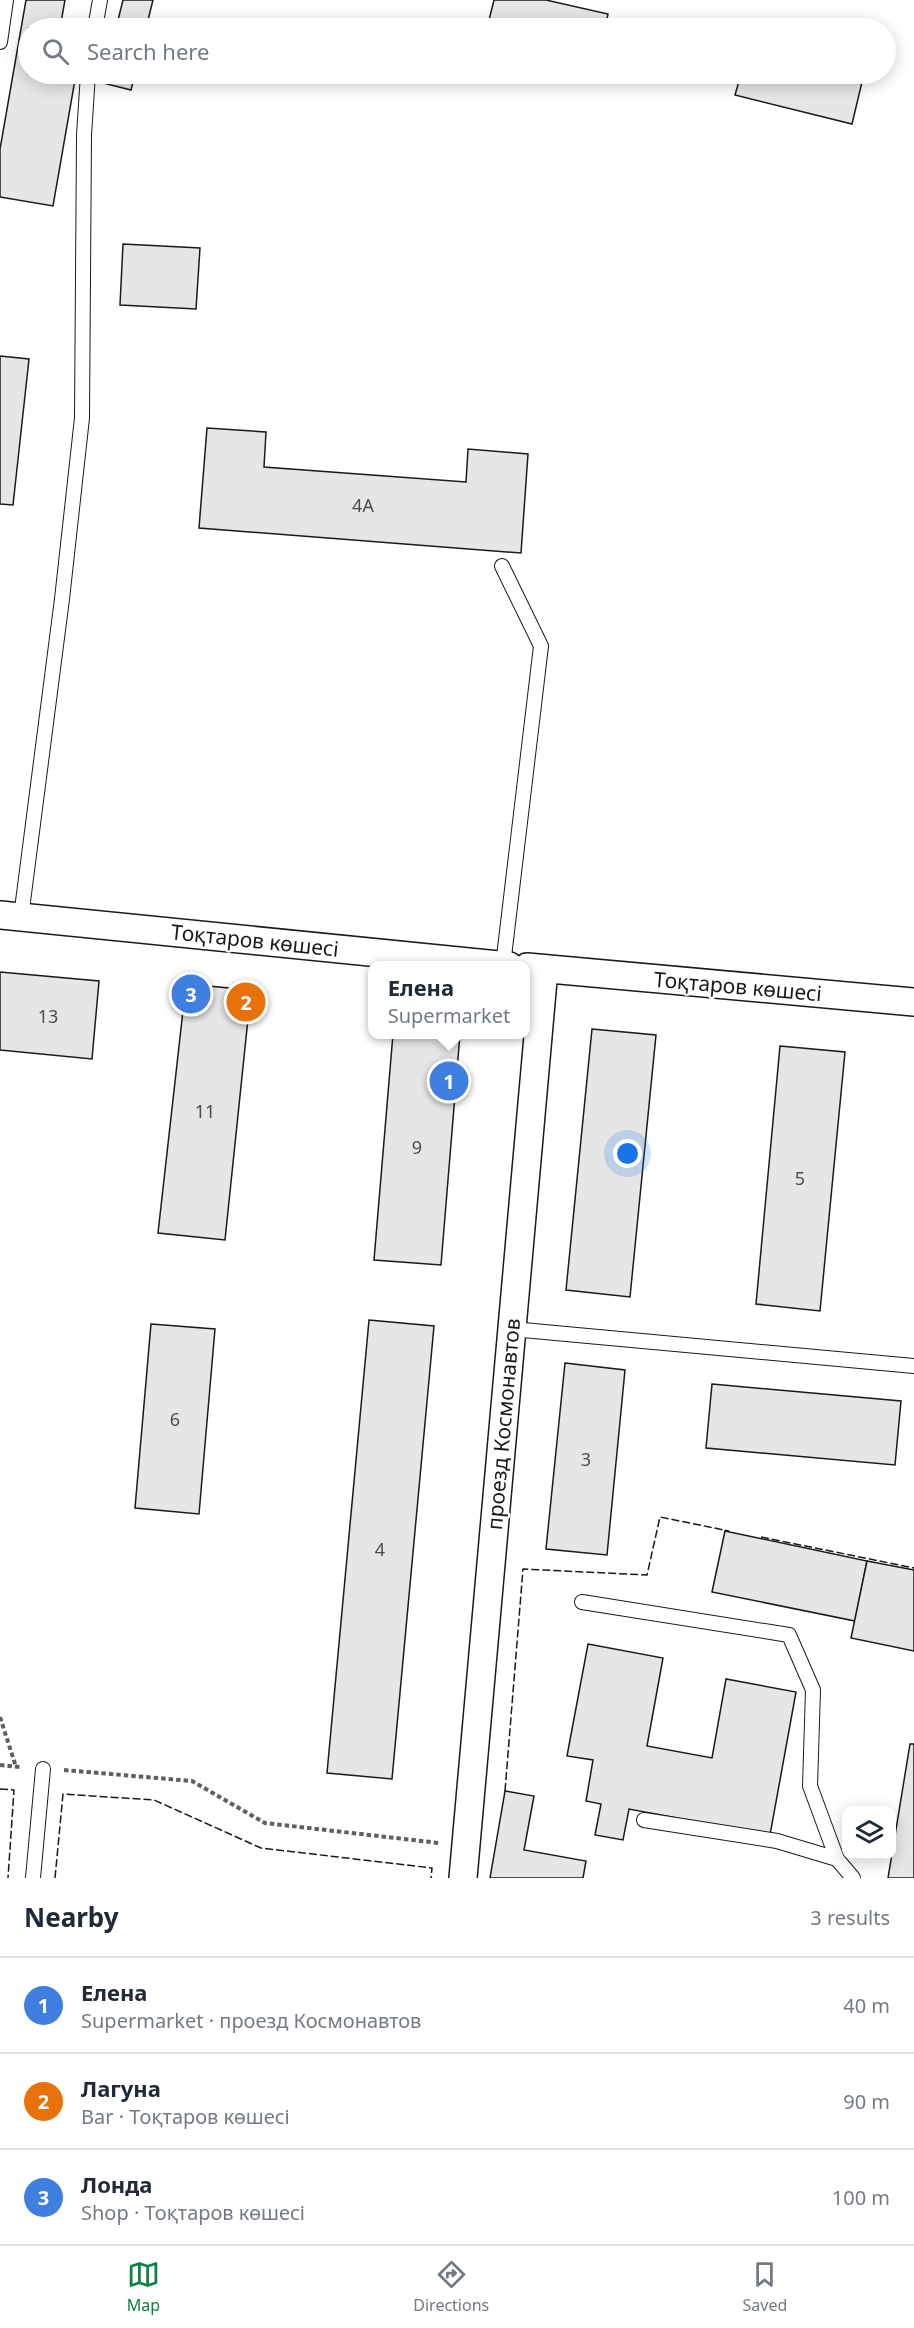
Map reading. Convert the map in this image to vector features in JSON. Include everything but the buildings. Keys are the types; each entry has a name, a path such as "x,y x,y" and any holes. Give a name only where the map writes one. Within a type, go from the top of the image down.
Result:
{"street":[{"name":"Тоқтаров көшесі","path":"10,916 463,961"},
{"name":"Тоқтаров көшесі","path":"535,968 914,1002"},
{"name":"проезд Космонавтов","path":"463,1878 512,1329 535,968"}],"lane":[{"path":"0,42 6,0"},
{"path":"97,18 100,0"},
{"path":"10,916 62,599 82,418 84,135 87,84"},
{"path":"502,566 541,646 503,961"},
{"path":"512,1329 914,1366"},
{"path":"582,1602 789,1635 813,1690 810,1786 837,1859 853,1878"},
{"path":"33,1878 43,1769"},
{"path":"644,1820 777,1840 837,1859"}],"path":[{"path":"0,1717 16,1767"},
{"path":"0,1765 192,1781 265,1823 465,1846"}],"fence":[{"path":"505,1791 523,1569 647,1575 660,1517 729,1531"},
{"path":"761,1537 914,1568"},
{"path":"0,1789 14,1790 8,1878"},
{"path":"55,1878 63,1794 154,1800 261,1848 432,1868 431,1878"}],"place":[{"name":"Лонда","path":"191,994"},
{"name":"Лагуна","path":"246,1002"},
{"name":"Елена","path":"449,1081"}]}
